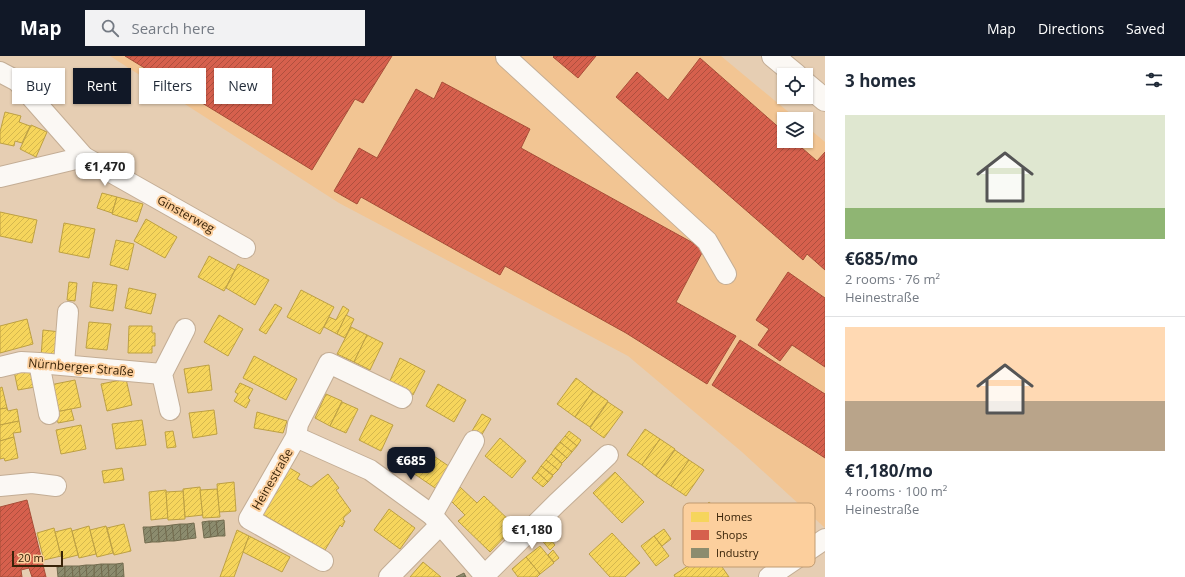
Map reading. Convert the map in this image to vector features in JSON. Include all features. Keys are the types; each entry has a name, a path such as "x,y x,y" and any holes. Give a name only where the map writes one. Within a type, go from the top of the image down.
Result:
{"main road":[{"path":"773,56 788,68"},
{"path":"813,90 825,100"}],"street":[{"path":"505,56 707,241 726,274"},
{"name":"Ginsterweg","path":"0,72 17,81 84,157 245,248"},
{"path":"0,177 84,157"},
{"path":"64,364 68,312"},
{"path":"170,410 162,374 185,329"},
{"name":"Nürnberger Straße","path":"0,367 21,362 39,362 162,374"},
{"path":"39,362 49,414"},
{"path":"296,437 298,424 329,363 402,398"},
{"name":"Heinestraße","path":"323,561 249,518 296,437 370,470 436,520 486,576 608,455"},
{"path":"389,577 436,520 474,441"},
{"path":"0,486 32,483 56,486"},
{"path":"769,577 785,567"}],"shaded area":[{"path":"110,56 721,56 777,104 789,112 777,112 777,148 813,148 813,132 825,142 825,528 815,519 815,503 798,503 742,452 628,356 339,203 185,104 206,104 206,68 139,68 139,75 131,68"}],"building: Homes":[{"path":"5,112 21,116 19,122 30,126 22,143 15,141 14,146 0,143 0,132"},
{"path":"31,125 47,132 36,157 20,149"},
{"path":"102,193 117,197 112,213 97,208"},
{"path":"117,197 143,204 137,222 112,214"},
{"path":"0,212 37,220 32,243 0,236"},
{"path":"146,219 177,237 165,258 134,241"},
{"path":"64,223 95,229 89,258 59,252"},
{"path":"116,240 134,244 128,270 110,265"},
{"path":"209,256 235,270 224,291 198,277"},
{"path":"238,264 269,280 255,305 226,288"},
{"path":"69,282 77,283 75,301 67,300"},
{"path":"93,282 117,285 113,311 90,307"},
{"path":"129,288 156,294 151,314 125,308"},
{"path":"301,290 334,307 320,334 287,317"},
{"path":"275,304 282,308 266,334 259,330"},
{"path":"343,306 349,310 337,334 324,327 329,317 336,320"},
{"path":"219,315 243,329 228,356 204,342"},
{"path":"346,315 354,319 345,338 337,334"},
{"path":"27,319 33,344 0,353 0,326"},
{"path":"89,322 111,324 107,350 86,348"},
{"path":"129,326 152,326 152,333 155,333 155,346 152,346 152,353 128,353"},
{"path":"351,327 367,335 354,362 337,354"},
{"path":"43,330 60,332 58,359 41,357"},
{"path":"367,335 383,343 370,370 354,362"},
{"path":"254,356 297,379 286,400 243,378"},
{"path":"400,358 425,371 413,395 389,383"},
{"path":"209,365 212,390 188,393 184,369"},
{"path":"31,368 35,387 18,390 14,371"},
{"path":"576,378 593,391 575,417 557,404"},
{"path":"126,379 132,405 107,411 101,384"},
{"path":"75,380 81,407 56,412 50,385"},
{"path":"240,383 253,389 248,398 250,400 246,408 234,401 238,394 235,392"},
{"path":"438,384 466,400 454,422 426,406"},
{"path":"2,387 7,408 0,409 0,388"},
{"path":"593,391 608,401 590,427 575,417"},
{"path":"326,394 342,401 330,426 315,418"},
{"path":"342,402 358,409 346,433 330,426"},
{"path":"608,402 623,412 604,438 590,428"},
{"path":"7,408 8,411 17,409 19,421 0,425 0,409"},
{"path":"71,409 74,420 58,423 56,412"},
{"path":"214,410 217,434 193,438 189,413"},
{"path":"257,412 287,421 283,433 254,428"},
{"path":"482,414 491,419 481,436 472,431"},
{"path":"371,415 393,425 381,451 359,440"},
{"path":"142,420 146,445 116,449 112,424"},
{"path":"19,421 21,432 13,433 14,437 0,441 0,425"},
{"path":"81,425 86,449 61,454 56,430"},
{"path":"645,429 660,439 642,465 627,455"},
{"path":"173,431 176,447 167,448 165,432"},
{"path":"569,431 581,440 577,446 565,436"},
{"path":"565,436 577,446 572,452 560,442"},
{"path":"14,437 18,458 5,461 4,458 0,459 0,441"},
{"path":"500,438 526,461 512,478 485,456"},
{"path":"660,439 675,449 656,476 642,465"},
{"path":"560,442 572,452 567,458 555,448"},
{"path":"555,448 567,458 562,463 551,454"},
{"path":"425,450 453,469 438,490 410,471"},
{"path":"675,450 689,460 671,486 656,476"},
{"path":"551,454 562,464 558,470 546,460"},
{"path":"546,460 558,470 553,475 541,466"},
{"path":"689,460 704,470 686,496 671,486"},
{"path":"541,466 553,476 548,482 537,472"},
{"path":"288,467 300,474 297,479 311,487 328,474 339,488 336,490 351,511 344,517 343,520 345,521 342,527 340,525 325,550 262,514"},
{"path":"122,468 124,480 104,483 102,471"},
{"path":"537,472 548,482 543,487 532,478"},
{"path":"615,472 644,502 622,523 593,493"},
{"path":"234,482 236,511 219,512 217,484"},
{"path":"200,487 203,515 185,517 183,489"},
{"path":"460,487 477,503 484,496 515,526 490,552 458,521 465,515 451,501"},
{"path":"217,489 220,517 203,518 200,490"},
{"path":"166,490 168,518 151,520 149,492"},
{"path":"183,491 185,519 168,520 166,492"},
{"path":"389,509 415,528 400,549 374,530"},
{"path":"124,524 131,551 114,555 107,528"},
{"path":"89,526 96,554 79,558 72,531"},
{"path":"106,526 113,553 97,557 90,530"},
{"path":"54,528 61,556 44,560 37,533"},
{"path":"71,528 78,555 62,559 55,532"},
{"path":"664,529 671,539 662,546 654,536"},
{"path":"237,530 249,536 234,577 220,577"},
{"path":"612,533 640,563 625,577 610,577 589,554"},
{"path":"546,534 555,545 550,550 540,538"},
{"path":"249,536 290,557 282,572 243,552"},
{"path":"654,536 669,556 656,566 641,546"},
{"path":"540,546 554,563 540,574 526,557"},
{"path":"553,550 559,558 554,562 548,555"},
{"path":"526,557 540,574 537,577 518,577 512,569"},
{"path":"423,562 441,577 410,577"},
{"path":"686,567 722,567 729,577 675,577 674,575"}],"building: Shops":[{"path":"125,56 392,56 363,103 355,99 312,170 204,104 206,104 206,68 145,68"},
{"path":"596,56 578,78 553,57"},
{"path":"700,58 777,126 777,148 802,148 817,161 825,152 825,270 807,254 803,260 616,97 637,72 668,100"},
{"path":"442,82 530,129 521,148 704,249 676,302 736,336 707,384 626,333 505,266 500,275 361,197 357,204 334,191 359,148 377,158 416,89 434,99"},
{"path":"788,272 825,298 825,367 792,345 780,361 758,345 769,329 756,320"},
{"path":"740,340 825,394 825,458 712,385"},
{"path":"27,500 46,577 32,577 29,568 21,570 22,577 0,577 0,507"}],"building: Industry":[{"path":"224,520 225,536 218,536 216,521"},
{"path":"209,521 211,537 204,538 202,522"},
{"path":"209,521 216,521 218,536 211,537"},
{"path":"194,523 196,538 188,539 187,524"},
{"path":"180,524 181,540 174,541 172,525"},
{"path":"180,524 187,524 188,539 181,540"},
{"path":"172,525 174,541 167,541 165,526"},
{"path":"158,526 165,526 167,541 159,542"},
{"path":"158,526 159,542 152,542 150,527"},
{"path":"143,527 150,527 152,542 145,543"},
{"path":"123,563 124,577 116,577 116,564"},
{"path":"101,564 108,564 109,577 102,577"},
{"path":"101,564 102,577 94,577 94,565"},
{"path":"108,564 116,564 116,577 109,577"},
{"path":"86,565 87,577 80,577 79,566"},
{"path":"86,565 94,565 94,577 87,577"},
{"path":"65,566 65,577 58,577 57,567"},
{"path":"65,566 72,566 73,577 65,577"},
{"path":"72,566 79,566 80,577 73,577"},
{"path":"464,573 466,577 456,577"}]}
